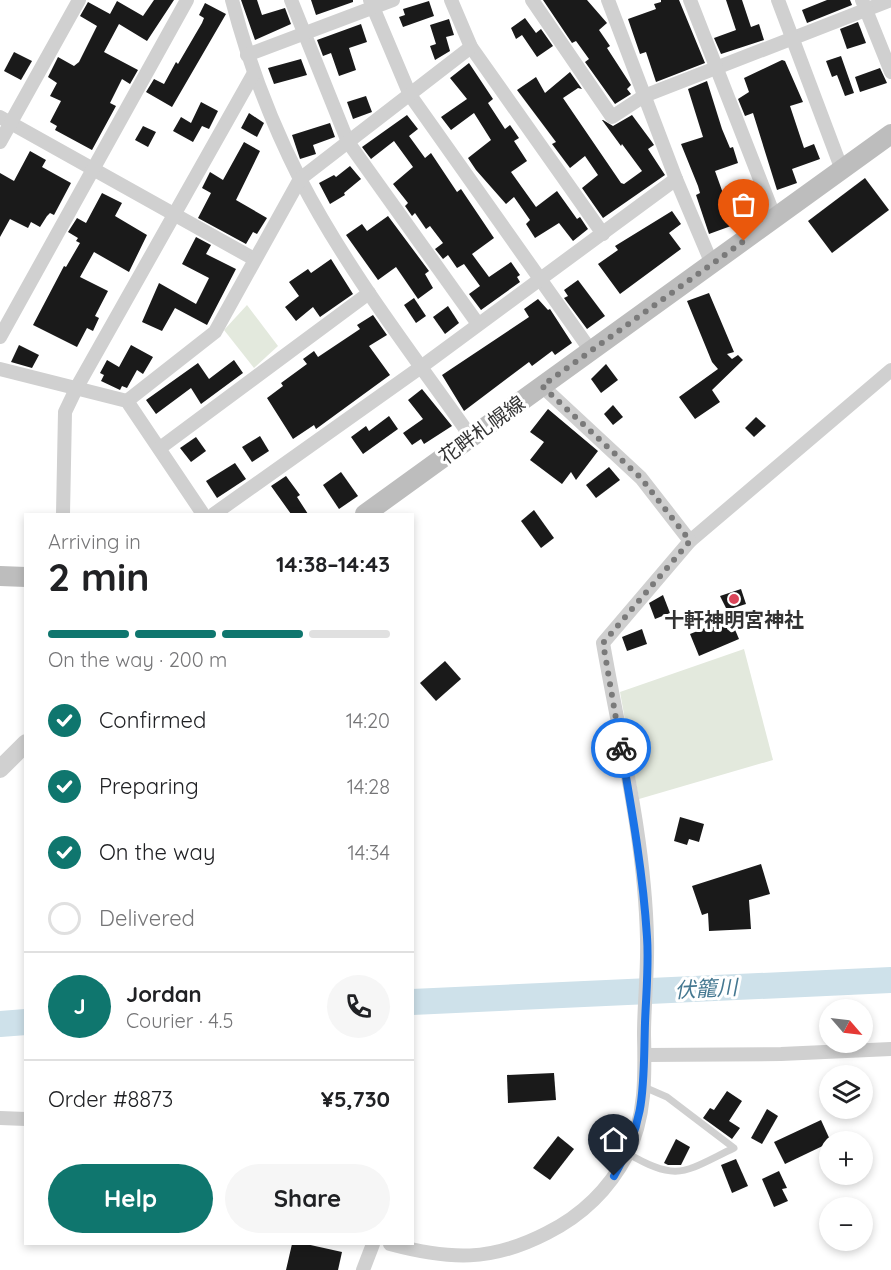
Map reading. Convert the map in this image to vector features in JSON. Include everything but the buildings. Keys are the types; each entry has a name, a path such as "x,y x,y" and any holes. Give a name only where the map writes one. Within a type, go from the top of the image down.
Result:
{"main road":[{"name":"花畔札幌線","path":"365,513 891,134"},
{"path":"0,576 24,577"}],"street":[{"path":"0,142 5,120 79,0"},
{"path":"0,337 187,0"},
{"path":"232,0 247,55 300,179 369,293 471,437"},
{"path":"291,0 348,142 478,324"},
{"path":"247,55 372,4 393,0"},
{"path":"451,0 471,47 603,234"},
{"path":"532,0 612,117 644,96 792,37 864,5 891,0"},
{"path":"608,0 676,179 712,264"},
{"path":"690,0 775,218"},
{"path":"778,0 842,170"},
{"path":"372,4 410,95 591,351"},
{"path":"864,5 891,72"},
{"path":"127,401 215,332 300,179 471,47"},
{"path":"63,513 66,412 77,387 254,73"},
{"path":"5,120 254,259"},
{"path":"215,513 421,367 676,179"},
{"path":"160,448 369,293"},
{"path":"0,369 127,401 202,513"},
{"path":"394,1245 422,1252 458,1256 486,1255 517,1248 553,1230 587,1208 614,1176 627,1153 638,1123 644,1087 647,952 640,858 603,643 690,541 891,370"},
{"path":"542,386 641,478 690,541"},
{"path":"0,770 24,746"},
{"path":"646,1055 781,1054 891,1049"},
{"path":"0,1118 24,1119"},
{"path":"363,1270 373,1245"}],"lane":[{"path":"627,1153 652,1167 671,1173 693,1168 734,1148 667,1097 644,1087"}],"shaded area":[{"path":"247,305 278,346 254,368 224,330"},
{"path":"744,649 773,760 639,799 620,692"}],"waterway":[{"name":"伏籠川","path":"414,1002 891,980"},
{"name":"伏籠川","path":"0,1024 24,1022"}],"way so far":[{"path":"621,748 603,643 690,541 641,478 542,386 744,241"}],"place":[{"name":"十軒神明宮神社","path":"734,599"}],"route":[{"path":"614,1176 627,1153 638,1123 642,1102 646,1055 644,1036 648,939 640,858 621,748"}]}
